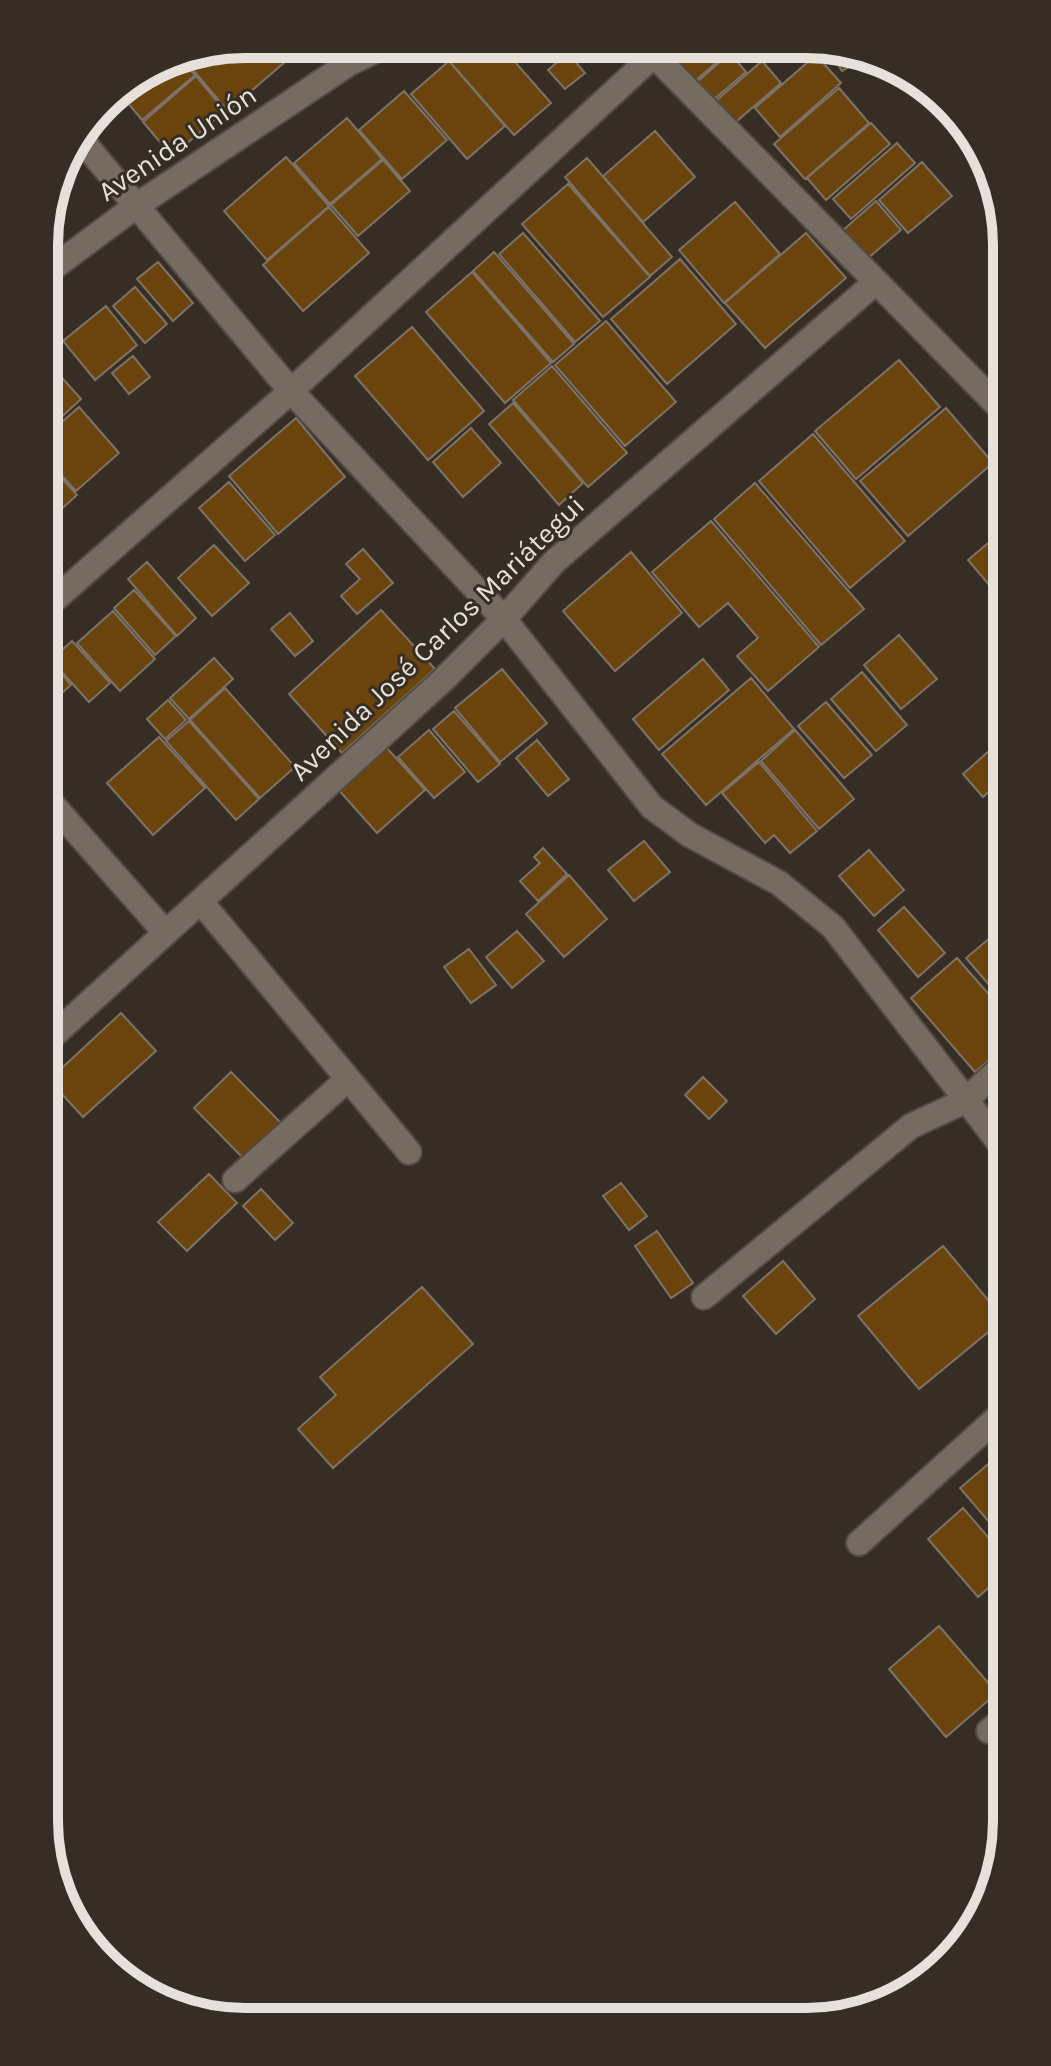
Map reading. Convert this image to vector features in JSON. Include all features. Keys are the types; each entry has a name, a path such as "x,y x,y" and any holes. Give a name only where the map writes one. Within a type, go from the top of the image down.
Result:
{"street":[{"name":"Avenida Unión","path":"58,264 136,206 360,58"},
{"path":"58,597 291,391 643,58"},
{"path":"657,58 993,401"},
{"path":"87,146 291,391 504,619 652,807 690,835 779,883 833,927 993,1136"},
{"name":"Avenida José Carlos Mariátegui","path":"58,1031 443,680 504,619 554,562 876,282"},
{"path":"58,811 165,932"},
{"path":"201,902 409,1152"},
{"path":"704,1297 911,1126 965,1101 993,1075"},
{"path":"235,1180 348,1079"},
{"path":"859,1543 993,1422"}],"building":[{"path":"233,58 290,58 228,111 190,67"},
{"path":"454,58 512,58 551,103 514,135 450,62"},
{"path":"562,58 572,58 585,73 565,89 548,70"},
{"path":"675,58 721,58 695,81"},
{"path":"724,58 734,58 746,72 712,101 696,83"},
{"path":"813,58 819,58 841,83 780,137 755,108"},
{"path":"449,61 505,126 467,159 411,94"},
{"path":"762,61 781,83 730,127 711,105"},
{"path":"836,61 852,65 842,71"},
{"path":"188,67 195,75 142,120 126,101 151,83"},
{"path":"196,76 225,111 172,156 143,122"},
{"path":"839,88 869,123 805,179 774,144"},
{"path":"404,91 447,140 402,179 359,130"},
{"path":"347,118 382,159 330,204 294,163"},
{"path":"871,123 890,144 826,200 807,178"},
{"path":"655,131 695,177 643,222 603,176"},
{"path":"897,143 915,163 851,219 833,199"},
{"path":"286,157 329,206 267,260 224,211"},
{"path":"587,158 672,257 650,276 565,177"},
{"path":"383,160 410,191 358,236 331,205"},
{"path":"922,162 952,196 908,233 879,200"},
{"path":"568,184 650,277 603,317 522,224"},
{"path":"876,201 901,230 867,259 842,231"},
{"path":"735,202 780,254 724,303 679,250"},
{"path":"329,207 369,253 303,311 263,265"},
{"path":"523,233 600,321 575,342 499,254"},
{"path":"806,233 846,278 765,348 725,303"},
{"path":"494,252 574,344 553,362 473,271"},
{"path":"680,259 736,324 667,384 611,319"},
{"path":"158,262 193,303 173,321 137,279"},
{"path":"472,272 551,363 505,403 426,312"},
{"path":"135,287 167,324 145,343 113,306"},
{"path":"106,306 137,345 95,380 63,341"},
{"path":"606,321 676,402 625,446 555,365"},
{"path":"412,327 484,411 428,460 355,376"},
{"path":"133,356 150,377 129,394 112,373"},
{"path":"899,360 940,407 856,479 815,431"},
{"path":"552,366 627,453 588,487 513,400"},
{"path":"58,373 81,399 58,420"},
{"path":"513,403 583,483 559,505 489,424"},
{"path":"79,407 119,453 76,491 58,471 58,426"},
{"path":"946,408 993,463 908,536 860,481"},
{"path":"296,418 345,477 278,534 229,476"},
{"path":"471,428 501,463 463,497 433,462"},
{"path":"813,434 905,541 850,588 759,481"},
{"path":"58,474 77,495 58,512"},
{"path":"229,482 275,535 245,561 199,508"},
{"path":"755,483 864,609 821,645 714,519"},
{"path":"711,521 819,647 768,691 737,656 758,638 728,603 699,627 652,572"},
{"path":"993,539 993,589 968,560"},
{"path":"214,545 249,583 212,616 178,578"},
{"path":"363,549 393,583 357,614 341,596 360,579 346,564"},
{"path":"631,552 682,613 615,671 563,611"},
{"path":"147,562 196,618 177,636 128,579"},
{"path":"134,590 176,636 155,655 114,608"},
{"path":"381,610 435,669 342,753 289,694"},
{"path":"113,611 155,659 120,691 77,643"},
{"path":"290,613 313,641 295,656 271,629"},
{"path":"899,635 937,679 901,709 864,665"},
{"path":"72,641 110,683 89,702 58,668 58,654"},
{"path":"214,658 233,679 189,719 170,698"},
{"path":"703,659 729,690 659,750 633,719"},
{"path":"58,669 71,685 58,696"},
{"path":"502,669 547,723 500,762 455,708"},
{"path":"862,672 907,725 876,751 831,699"},
{"path":"751,678 794,729 706,805 662,754"},
{"path":"225,688 295,767 260,798 190,720"},
{"path":"168,700 186,720 165,739 147,719"},
{"path":"826,702 872,755 844,778 798,726"},
{"path":"454,711 500,764 478,782 433,729"},
{"path":"189,721 259,799 236,820 166,741"},
{"path":"429,730 465,772 434,798 398,757"},
{"path":"795,730 854,799 819,829 761,761"},
{"path":"159,737 205,788 153,835 107,783"},
{"path":"537,740 569,779 548,796 516,758"},
{"path":"385,746 425,790 377,833 337,788"},
{"path":"989,751 993,755 993,788 983,797 963,774"},
{"path":"759,762 817,831 790,853 774,835 765,843 722,793"},
{"path":"644,841 670,872 634,901 608,870"},
{"path":"543,848 567,874 538,901 520,881 540,863 534,857"},
{"path":"869,850 904,890 874,916 839,876"},
{"path":"569,875 607,919 564,957 526,914"},
{"path":"904,907 945,953 918,977 878,930"},
{"path":"517,931 544,961 512,988 486,957"},
{"path":"993,935 993,990 966,958"},
{"path":"469,949 496,985 471,1003 444,967"},
{"path":"957,958 993,999 993,1057 975,1072 911,998"},
{"path":"121,1013 156,1051 83,1117 58,1090 58,1072"},
{"path":"231,1072 281,1123 244,1159 194,1108"},
{"path":"703,1077 727,1101 709,1119 685,1095"},
{"path":"209,1174 237,1203 187,1251 158,1222"},
{"path":"621,1183 647,1216 629,1230 603,1196"},
{"path":"261,1189 293,1223 275,1240 243,1206"},
{"path":"657,1231 693,1283 671,1298 635,1246"},
{"path":"943,1246 993,1306 993,1328 919,1389 858,1316"},
{"path":"783,1261 815,1299 776,1334 743,1296"},
{"path":"422,1287 473,1344 333,1468 298,1429 336,1395 320,1377"},
{"path":"993,1460 993,1527 960,1488"},
{"path":"963,1508 993,1543 993,1584 978,1597 928,1539"},
{"path":"939,1626 993,1688 993,1696 946,1737 889,1669"}]}
